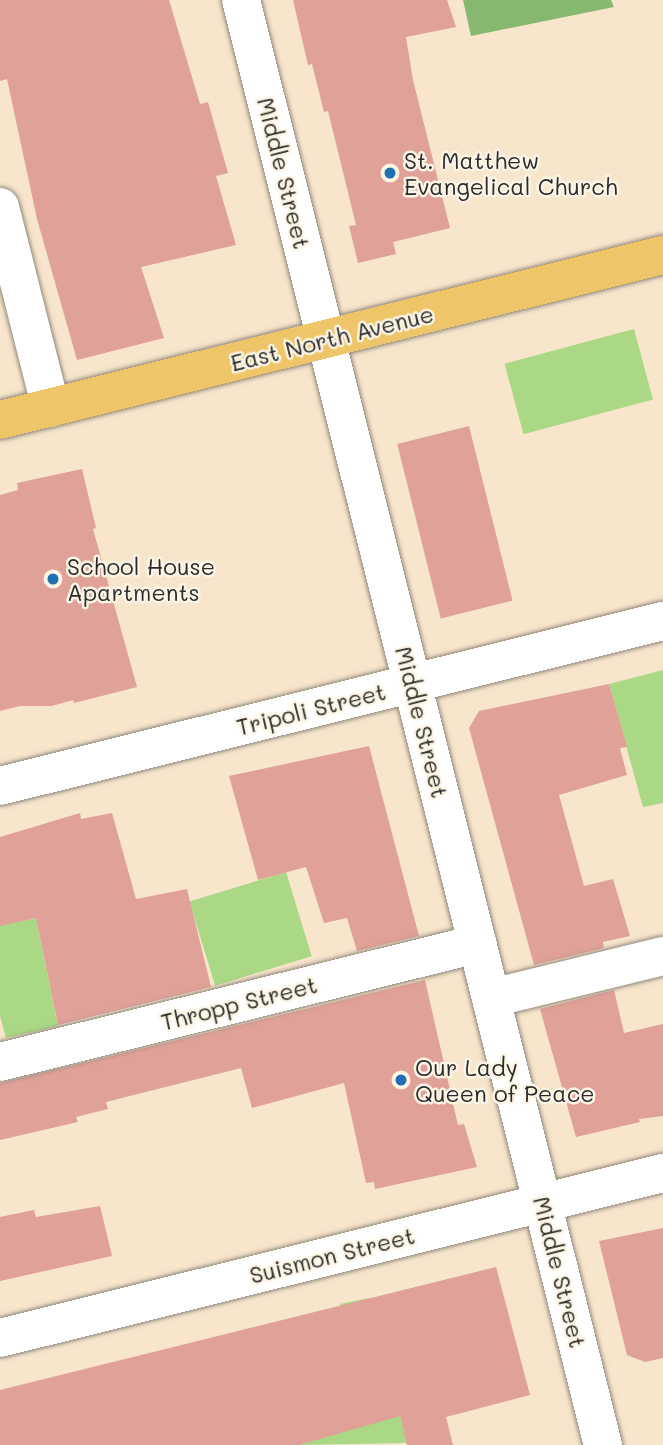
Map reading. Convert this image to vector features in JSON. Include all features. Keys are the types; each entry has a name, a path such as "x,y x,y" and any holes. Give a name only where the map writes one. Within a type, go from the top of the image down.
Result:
{"main road":[{"name":"East North Avenue","path":"0,420 663,255"}],"street":[{"name":"Middle Street","path":"242,0 603,1445"},
{"path":"0,206 51,408"},
{"name":"Tripoli Street","path":"0,786 663,621"},
{"name":"Thropp Street","path":"0,1062 478,944"},
{"path":"492,999 663,956"},
{"name":"Suismon Street","path":"0,1338 663,1173"}],"green space":[{"path":"463,0 611,0 614,7 471,36"},
{"path":"634,329 653,400 523,434 505,364"},
{"path":"663,670 663,803 643,807 609,684"},
{"path":"286,872 312,956 215,986 189,902"},
{"path":"36,918 58,1026 6,1038 0,1016 0,925"},
{"path":"369,1298 407,1443 297,1445 367,1425 340,1304"}],"building":[{"path":"0,0 169,0 200,104 208,102 228,173 216,176 236,245 141,267 164,338 77,360 37,219 7,79 0,81"},
{"path":"293,0 447,0 456,27 406,37 413,80 450,228 393,242 396,254 358,263 349,226 356,225 328,111 324,112 312,64 308,65"},
{"path":"469,426 513,601 441,619 397,444"},
{"name":"School House Apartments","path":"82,469 96,528 93,529 137,687 74,703 73,700 52,706 20,706 0,711 0,495 18,490 17,483"},
{"path":"609,684 627,747 620,748 627,775 559,795 584,886 613,879 630,936 603,942 604,948 534,965 469,728 479,711"},
{"path":"369,746 419,936 357,951 347,918 324,923 306,867 258,880 229,776"},
{"path":"80,813 81,819 112,813 136,899 187,889 211,987 58,1025 36,918 0,926 0,837"},
{"path":"425,980 458,1125 464,1124 477,1167 375,1189 374,1182 366,1183 344,1083 252,1108 241,1068 106,1102 108,1109 76,1117 78,1122 0,1140 0,1083"},
{"path":"614,990 624,1033 663,1024 663,1116 639,1119 640,1122 576,1137 540,1009"},
{"path":"100,1206 112,1256 0,1281 0,1217 34,1210 36,1217"},
{"path":"663,1228 663,1358 645,1362 627,1355 599,1241"},
{"path":"496,1267 530,1395 446,1417 453,1445 407,1445 400,1416 299,1445 0,1445 0,1390"}],"place":[{"name":"St. Matthew Evangelical Church","path":"390,173"},
{"name":"School House Apartments","path":"53,579"},
{"name":"Our Lady Queen of Peace","path":"401,1080"}]}
